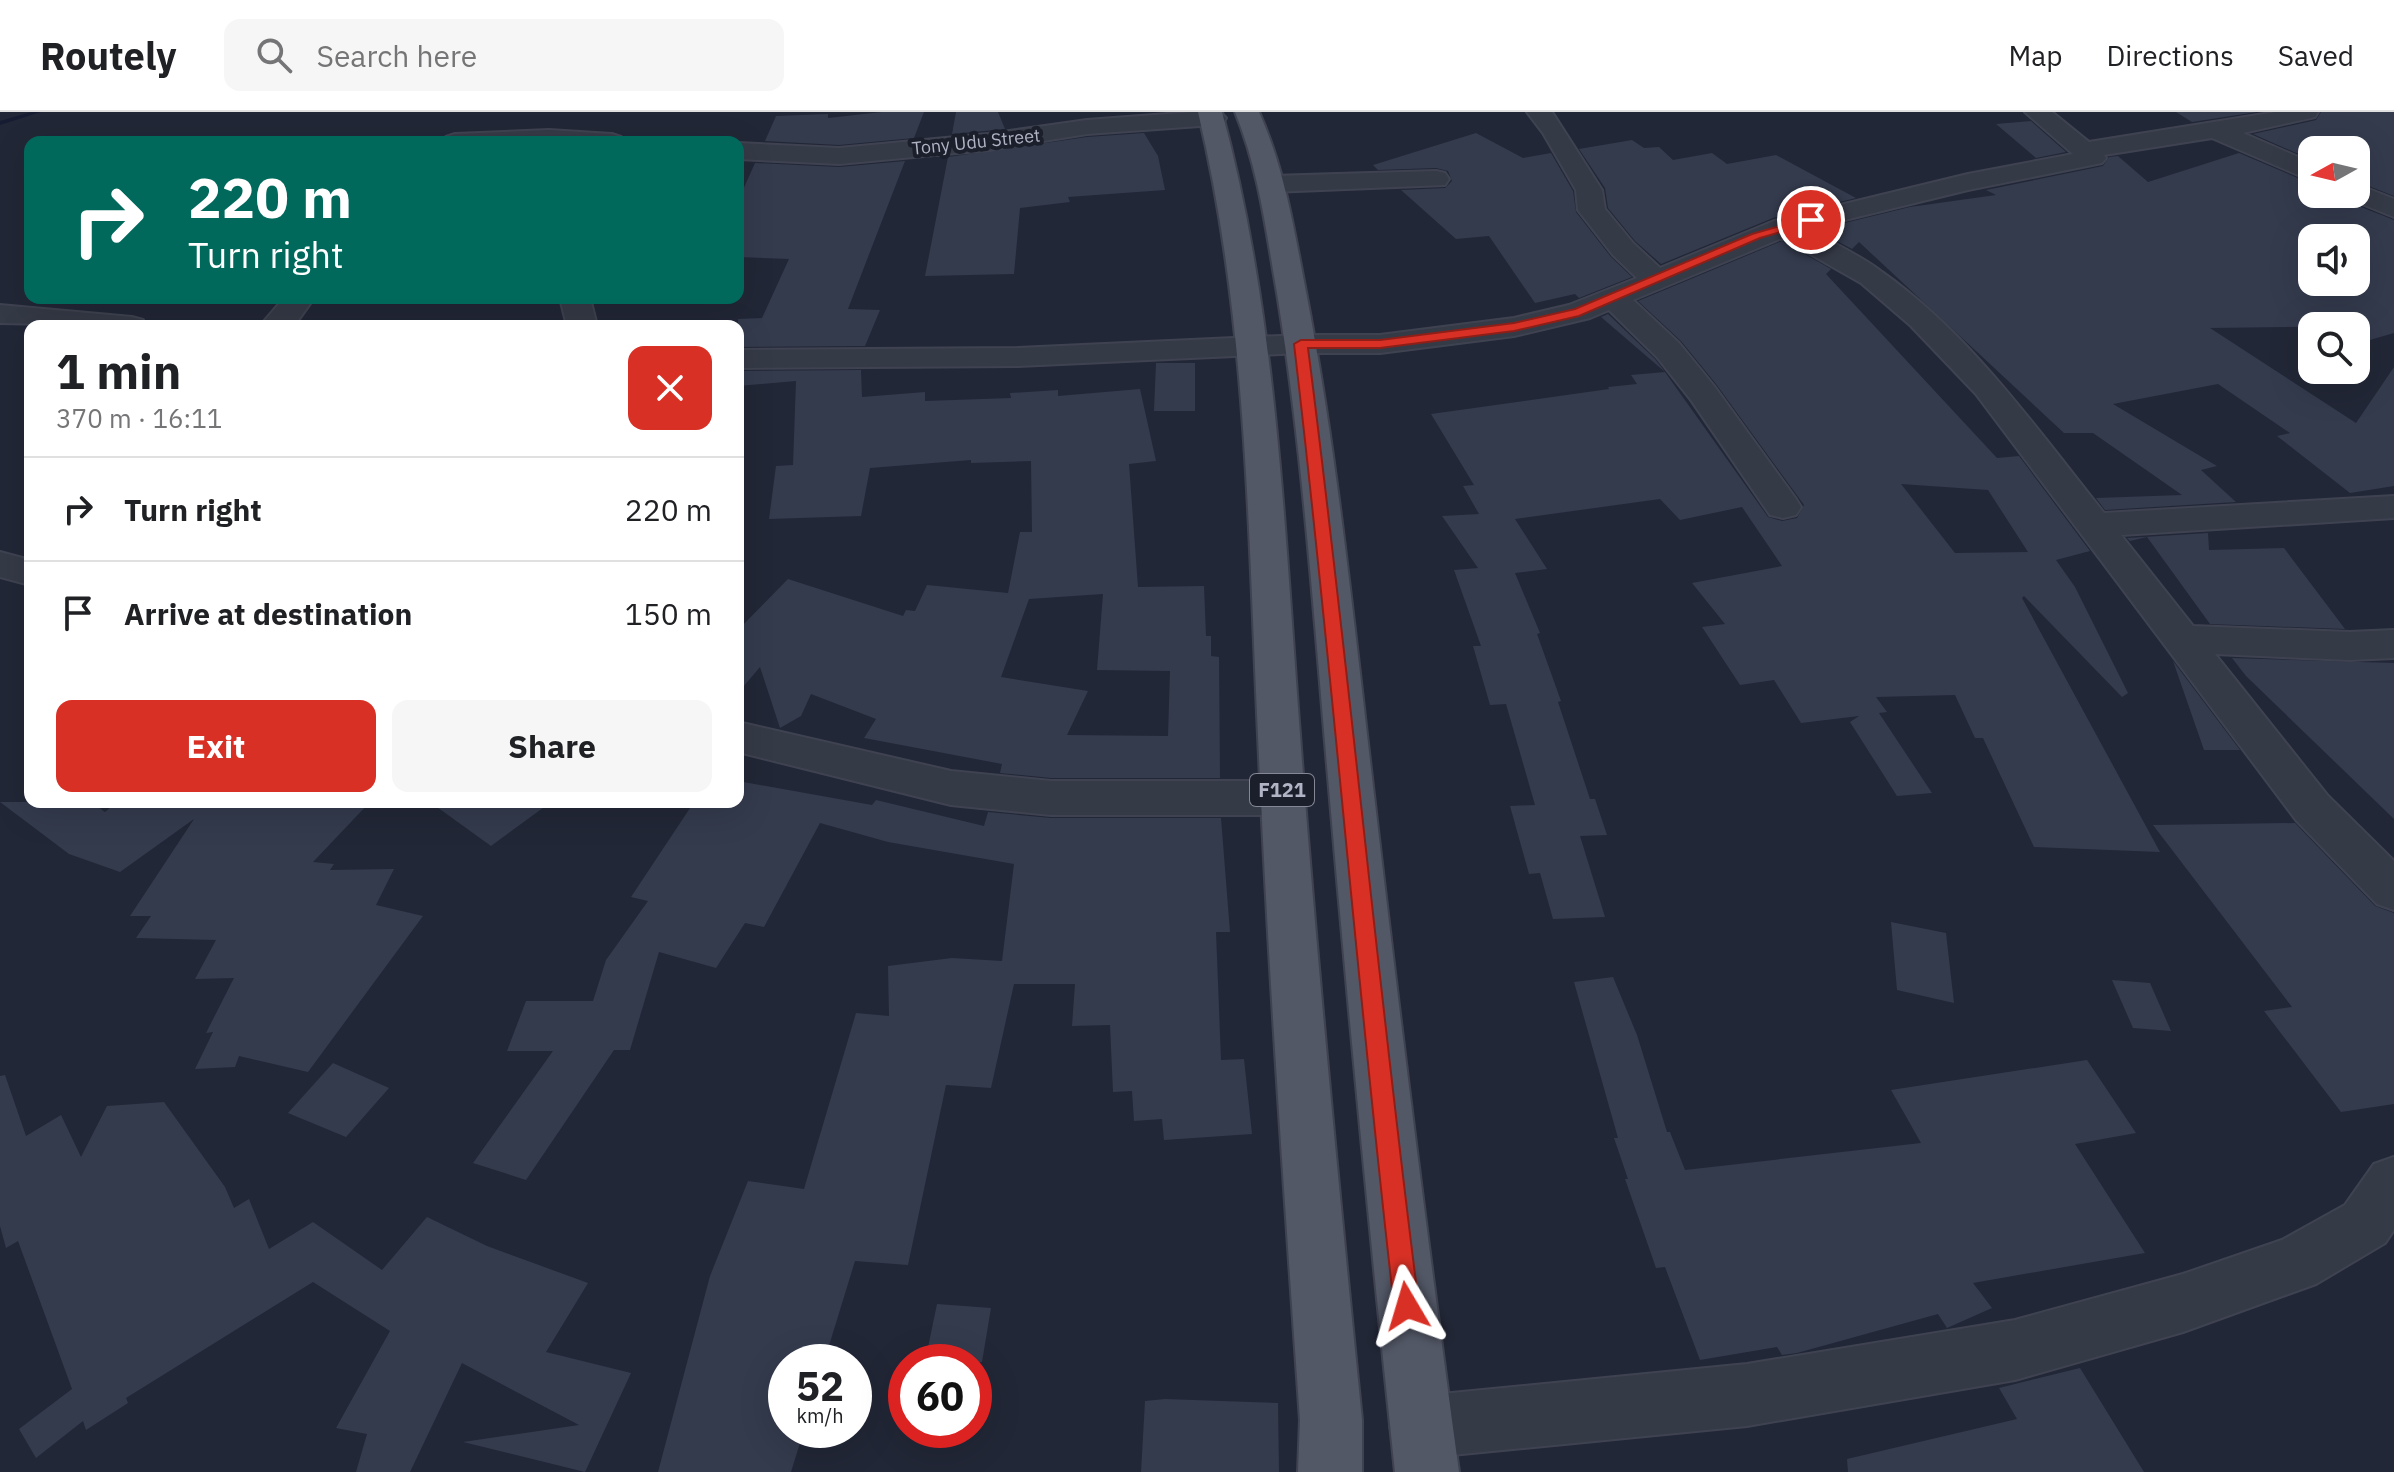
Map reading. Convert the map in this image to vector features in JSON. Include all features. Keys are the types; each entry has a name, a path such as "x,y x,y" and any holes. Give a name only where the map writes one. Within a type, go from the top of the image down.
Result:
{"main road":[{"path":"1224,114 1263,150 1301,344 1334,614 1381,1095 1424,1450"},
{"name":"F121","path":"1224,114 1228,182 1253,348 1295,997 1331,1420 1330,1472"}],"street":[{"path":"1026,112 1042,135"},
{"path":"1539,112 1554,130 1589,190 1592,210 1623,249 1655,279"},
{"path":"759,361 1002,357 1301,344 1380,344 1514,327 1579,312 1784,227 1968,182 2093,158 2037,112"},
{"path":"2086,150 2216,130 2306,112"},
{"name":"Tony Udu Street","path":"744,151 839,156 1224,114"},
{"path":"2216,130 2298,167"},
{"path":"1272,184 1436,179"},
{"path":"2370,198 2394,209"},
{"path":"1784,227 1831,251 1871,277 1922,320 1987,387 2312,808 2394,891"},
{"path":"1613,297 1668,350 1703,393 1783,507"},
{"path":"283,320 295,304"},
{"path":"0,314 66,320"},
{"path":"2096,525 2394,507"},
{"path":"0,564 24,571"},
{"path":"2181,639 2350,646 2394,644"},
{"path":"744,738 951,788 1081,799 1282,798"},
{"path":"1424,1450 2015,1350 2183,1303 2296,1264 2365,1224 2394,1183"}],"building":[{"path":"882,112 924,112 914,138 839,145 765,141 776,116 828,114 828,118"},
{"path":"956,112 998,112 1005,129 952,134"},
{"path":"2176,112 2257,112 2192,122"},
{"path":"2321,112 2394,112 2394,196 2370,187 2370,136 2298,136 2298,154 2253,134 2316,120"},
{"path":"2031,121 2066,152 2036,158 1996,124"},
{"path":"1144,133 1158,156 1165,190 1068,197 1070,202 1020,208 1014,274 925,276 948,157 1087,137"},
{"path":"1476,133 1523,158 1551,153 1573,191 1576,212 1611,257 1632,277 1579,298 1575,294 1535,303 1489,236 1456,239 1401,190 1445,188 1452,181 1448,171 1436,168 1378,170 1373,165"},
{"path":"1632,140 1644,148 1659,147 1673,160 1712,153 1727,164 1776,155 1856,198 1773,218 1661,264 1635,241 1608,208 1605,188 1579,149"},
{"path":"2239,153 2298,178 2298,208 2364,208 2394,220 2394,333 2370,340 2370,312 2298,312 2298,327 2210,328 2356,423 2394,367 2394,486 2350,493 2277,436 2290,433 2218,384 2113,404 2217,466 2201,470 2236,502 2105,510 2096,498 2182,495 2093,433 2064,433 1859,242 1852,249 1816,230 1910,207 1996,195 1986,190 2103,166 2109,157 2118,156 2148,182"},
{"path":"905,161 848,309 880,310 865,346 744,347 744,320 738,319 762,318 789,259 744,257 744,188 755,163 839,167"},
{"path":"1782,241 1831,269 1826,274 1997,458 2019,456 2090,551 2056,560 2075,587 2128,693 2122,697 2024,596 2022,598 2160,852 2034,847 1983,738 1975,738 1955,695 1876,697 1887,712 1879,713 1932,793 1897,796 1850,722 1859,716 1801,723 1774,680 1740,685 1702,627 1725,624 1692,583 1782,566 1742,507 1680,520 1660,499 1515,519 1547,569 1515,573 1540,633 1537,634 1590,799 1595,799 1607,835 1580,836 1605,917 1553,919 1540,873 1529,874 1510,806 1535,805 1506,704 1490,705 1473,646 1481,646 1454,570 1478,568 1442,516 1479,514 1463,486 1474,485 1431,414 1637,384 1631,375 1665,372 1768,517 1782,521 1797,518 1804,505 1716,384 1681,341 1638,301","holes":["1901,484 1988,490 2028,552 1955,553"]},
{"path":"1608,314 1655,359 1665,372 1601,317"},
{"path":"1156,363 1195,363 1195,411 1154,411"},
{"path":"861,370 862,397 925,392 925,401 1011,398 1010,393 1058,390 1058,396 1140,389 1156,461 1129,464 1138,587 1204,586 1206,636 1211,636 1211,656 1219,657 1220,778 1051,778 1000,773 1002,764 864,738 876,719 811,694 801,716 780,728 760,667 744,686 744,624 788,579 903,616 906,610 915,611 927,585 1008,593 1020,532 1032,532 1031,461 971,463 971,460 870,468 861,516 769,519 776,466 793,465 796,381 744,385 744,371","holes":["1103,594 1097,670 1170,671 1168,736 1067,735 1088,691 1001,677 1029,599"]},
{"path":"2208,533 2209,550 2284,548 2345,629 2210,624 2147,537 2130,541 2127,538"},
{"path":"2232,658 2394,663 2394,819 2246,676"},
{"path":"2173,661 2240,750 2204,750"},
{"path":"744,782 872,805 876,800 984,826 988,812 1051,818 1221,818 1230,932 1216,932 1221,1060 1244,1059 1252,1134 1164,1140 1162,1119 1134,1121 1132,1091 1113,1092 1110,1025 1072,1026 1075,984 1014,984 991,1088 946,1085 908,1265 855,1261 830,1344 768,1344 768,1448 798,1448 791,1472 658,1472 710,1276 748,1181 804,1189 856,1013 889,1016 888,966 952,958 1002,961 1014,864 888,842 820,823 764,927 745,923 716,968 659,952 630,1050 614,1050 526,1180 473,1163 553,1051 507,1051 526,1001 593,1001 606,960 648,901 631,897 690,808 744,808"},
{"path":"0,802 24,802 24,808 99,808 105,812 110,808 364,808 313,862 334,864 330,870 394,869 376,905 423,916 308,1072 239,1056 235,1067 195,1069 213,1032 206,1033 234,978 195,979 216,940 136,938 151,916 130,916 194,819 120,872 69,854"},
{"path":"438,808 543,808 491,846"},
{"path":"2295,823 2375,906 2394,913 2394,1104 2341,1112 2264,1011 2292,1007 2153,825"},
{"path":"1891,922 1946,933 1954,1003 1897,990"},
{"path":"1613,977 1637,1035 1667,1132 1670,1132 1685,1170 1921,1143 1891,1090 2087,1060 2136,1133 2075,1144 2145,1253 1973,1283 1992,1308 1947,1328 1938,1314 1797,1353 1782,1355 1777,1347 1700,1360 1665,1267 1656,1268 1625,1179 1628,1179 1614,1138 1618,1138 1574,982"},
{"path":"2112,980 2150,983 2171,1031 2133,1028"},
{"path":"333,1063 389,1088 346,1137 288,1113"},
{"path":"5,1075 26,1136 61,1115 81,1157 107,1106 164,1102 225,1187 234,1208 249,1199 269,1249 313,1222 382,1270 427,1217 487,1246 588,1283 546,1352 631,1373 585,1472 463,1442 579,1425 462,1363 410,1472 356,1472 367,1434 336,1428 390,1331 313,1282 126,1398 128,1403 86,1430 83,1421 36,1458 19,1429 72,1389 18,1241 6,1248 0,1226 0,1076"},
{"path":"937,1304 991,1308 985,1344 929,1344"},
{"path":"2080,1368 2144,1472 1848,1472 1847,1459 2017,1419 1999,1388"},
{"path":"1145,1401 1278,1403 1279,1472 1141,1472"}],"waterway":[{"path":"0,123 38,112"}],"route":[{"path":"1407,1306 1381,1095 1334,614 1301,344 1380,344 1514,327 1579,312 1756,236 1811,220"}]}
